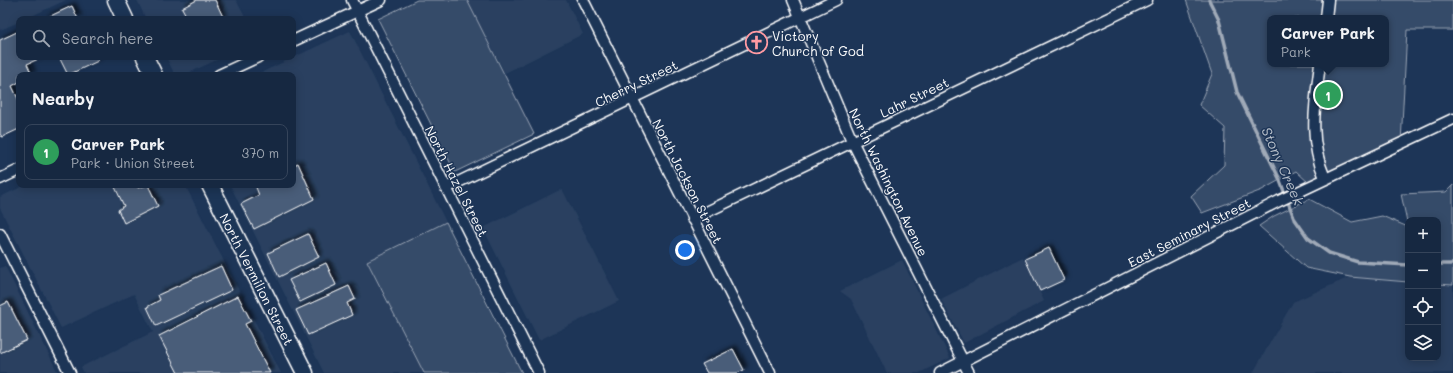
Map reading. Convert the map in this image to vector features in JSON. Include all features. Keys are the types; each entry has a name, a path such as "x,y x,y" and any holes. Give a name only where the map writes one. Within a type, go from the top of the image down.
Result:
{"main road":[{"path":"116,0 124,16"},
{"path":"146,60 152,72"},
{"name":"North Vermilion Street","path":"212,188 305,373"}],"street":[{"name":"North Hazel Street","path":"352,0 539,373"},
{"path":"296,40 381,0"},
{"name":"North Jackson Street","path":"583,0 770,373"},
{"name":"North Washington Avenue","path":"793,0 801,16 852,141 969,373"},
{"name":"Cherry Street","path":"446,188 632,100 836,0"},
{"name":"Lahr Street","path":"692,219 1147,0"},
{"path":"1326,15 1328,0"},
{"path":"226,72 252,60"},
{"path":"1320,67 1313,126 1318,163 1325,178"},
{"name":"East Seminary Street","path":"940,373 1325,178 1453,119"},
{"path":"0,179 16,171"},
{"path":"0,234 70,373"}],"shaded area":[{"path":"0,0 66,0 31,16 16,16 16,23 0,30"},
{"path":"137,0 236,0 244,16 145,16"},
{"path":"417,0 467,0 534,134 455,172 378,19"},
{"path":"467,0 566,0 583,34 505,73"},
{"path":"1186,0 1453,0 1453,30 1407,30 1401,143 1311,185 1296,171 1262,190 1202,213 1191,196 1224,165 1225,128 1199,105 1212,74"},
{"path":"350,31 446,222 367,262 424,373 324,373 232,188 296,188 296,72 262,72 288,60 296,60 296,56"},
{"path":"168,60 216,60 190,72 174,72"},
{"path":"1453,185 1453,285 1441,284 1441,217 1406,217 1401,194 1446,192"},
{"path":"20,188 187,188 281,373 84,373 81,367 153,332 134,294 61,328 0,208 0,197"},
{"path":"562,189 619,301 539,340 483,228"},
{"path":"1309,199 1352,222 1382,216 1405,226 1405,282 1350,277 1306,268 1259,226 1274,216"},
{"path":"446,222 522,373 424,373 367,261"},
{"path":"1023,257 1044,301 964,343 941,299"},
{"path":"902,260 950,358 919,373 887,373 851,299 840,291"},
{"path":"5,266 58,373 0,373 0,268"},
{"path":"1350,277 1405,282 1405,361 1441,361 1441,284 1453,285 1453,373 1253,373 1293,302"}],"building":[{"path":"197,0 215,0 223,16 186,16 182,8"},
{"path":"72,6 77,16 50,16"},
{"path":"16,32 16,60 36,60 27,64 31,72 16,72 16,84 12,86 16,95 16,130 2,137 0,134 0,40"},
{"path":"60,60 98,61 74,72 66,72"},
{"path":"298,163 314,199 254,229 241,204 259,195 256,188 296,188 296,164"},
{"path":"115,188 149,188 158,206 124,223 118,210 124,206"},
{"path":"308,234 319,257 279,277 268,253"},
{"path":"1049,248 1064,280 1040,291 1025,259"},
{"path":"326,263 336,285 300,302 289,280"},
{"path":"221,266 232,290 156,326 147,307 160,300 158,295"},
{"path":"349,286 355,299 347,303 352,315 308,335 296,310"},
{"path":"238,296 251,321 245,324 270,373 178,373 159,336"},
{"path":"8,302 27,340 0,353 0,306"},
{"path":"733,349 744,370 737,373 707,373 702,364"}],"waterway":[{"name":"Stony Creek","path":"1209,0 1219,20 1237,92 1279,178 1294,218 1308,238 1329,253 1358,262 1405,265"},
{"name":"Stony Creek","path":"1441,264 1453,264"}],"place":[{"name":"Victory Church of God","path":"757,42"},
{"name":"Carver Park","path":"1328,95"}]}
